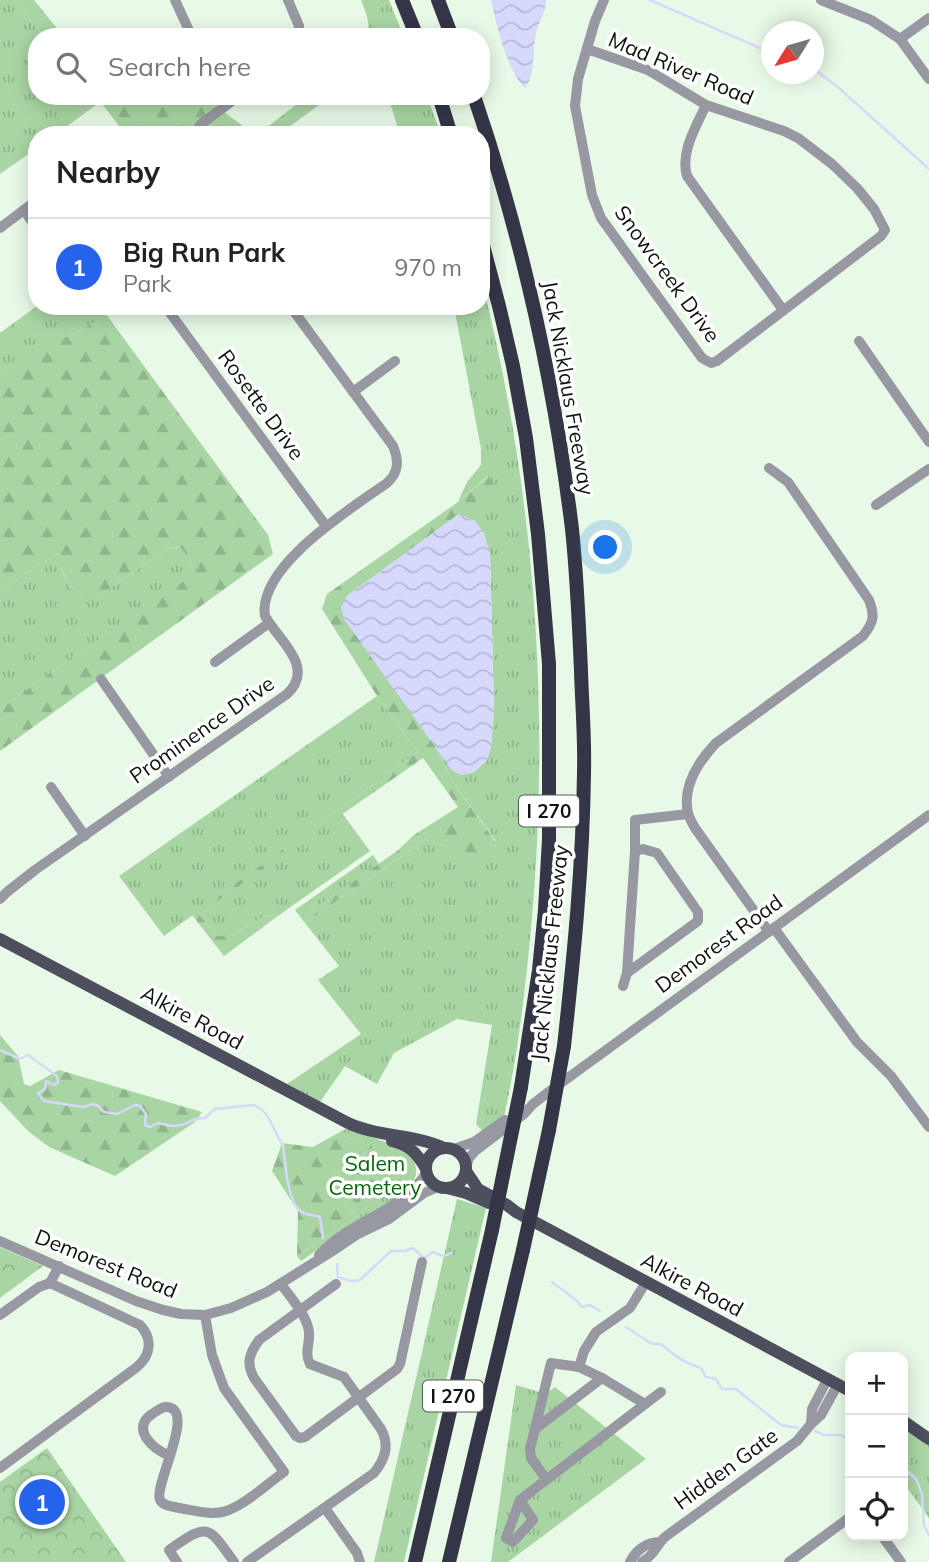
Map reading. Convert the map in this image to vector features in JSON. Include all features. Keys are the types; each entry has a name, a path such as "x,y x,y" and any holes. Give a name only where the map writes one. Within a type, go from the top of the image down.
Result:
{"highway":[{"path":"402,0 413,28"},
{"path":"438,0 449,28"},
{"path":"442,105 448,126"},
{"name":"Jack Nicklaus Freeway","path":"477,105 484,126"},
{"name":"Jack Nicklaus Freeway","path":"449,1562 523,1250 564,1046 580,882 584,769 579,617 572,531 555,416 530,288 490,144"},
{"name":"Jack Nicklaus Freeway","path":"415,1562 492,1230 522,1087 545,910 549,839 549,664 538,534 526,438 513,366 490,272"}],"main road":[{"name":"Alkire Road","path":"0,939 348,1123 366,1130 419,1139 449,1149"},
{"name":"Alkire Road","path":"366,1130 376,1137 409,1147 426,1170"},
{"path":"449,1149 463,1157 466,1169 459,1184 442,1188 430,1181 426,1170 430,1154 449,1149"},
{"name":"Alkire Road","path":"466,1169 478,1189 516,1212 845,1388"},
{"name":"Alkire Road","path":"442,1188 516,1212"},
{"path":"908,1424 929,1439"}],"street":[{"path":"176,0 188,28"},
{"path":"288,0 297,28"},
{"name":"Snowcreek Drive","path":"604,0 578,79 575,106 596,207 601,218 702,358 711,363 722,358 783,310"},
{"path":"821,0 871,20 900,39 929,79"},
{"path":"900,39 929,18"},
{"name":"Mad River Road","path":"587,49 648,71 706,105 784,131 797,138 832,164 874,209 885,230 876,242 783,310"},
{"path":"200,126 224,105"},
{"path":"706,105 686,152 687,176 783,310"},
{"path":"0,228 28,207"},
{"path":"24,210 28,216"},
{"name":"Rosette Drive","path":"172,315 326,526"},
{"path":"215,662 269,623 264,608 268,594 296,552 326,526 387,483 398,467 393,446 299,315"},
{"path":"859,341 929,442"},
{"path":"353,392 395,361"},
{"path":"769,468 788,482 869,600 874,612 872,625 863,636 716,743 702,758 691,778 688,814 703,840 857,1042 891,1076 929,1127"},
{"path":"876,505 929,469"},
{"name":"Prominence Drive","path":"0,900 15,885 287,694 299,677 297,663 269,623"},
{"path":"101,679 169,777"},
{"path":"51,787 85,836"},
{"path":"623,986 627,973 635,820 688,814"},
{"name":"Demorest Road","path":"449,1149 469,1144 533,1104 929,815"},
{"path":"627,973 698,920 699,916 657,853 643,849 635,851"},
{"name":"Demorest Road","path":"466,1169 469,1158 475,1151 524,1114 533,1104"},
{"name":"Demorest Road","path":"313,1262 330,1243 405,1197 417,1185 426,1170"},
{"name":"Demorest Road","path":"0,1241 136,1301 181,1314 205,1315 243,1304 281,1284 356,1235 389,1219 424,1193 442,1188"},
{"path":"336,1284 259,1340 251,1353 249,1369 300,1438 397,1369 422,1262"},
{"path":"0,1315 50,1283 59,1266"},
{"path":"579,1367 584,1351 596,1332 630,1308 646,1282"},
{"path":"0,1468 137,1367 148,1353 148,1336 140,1325 50,1283"},
{"path":"247,1562 374,1473 385,1455 387,1446 385,1437 344,1377 310,1364 306,1356 309,1330 281,1284"},
{"path":"170,1456 159,1452 142,1428 146,1418 164,1407 175,1411 177,1434 158,1495 160,1502 204,1513 225,1512 284,1472 224,1388 212,1355 205,1315"},
{"path":"546,1479 531,1458 530,1449 551,1363 579,1367 645,1404"},
{"path":"534,1430 602,1378"},
{"name":"Hidden Gate","path":"630,1562 646,1545 660,1542 797,1441 811,1424 812,1409 833,1381"},
{"path":"520,1500 661,1392"},
{"path":"325,1508 358,1553 360,1562"},
{"path":"789,1562 845,1521"},
{"path":"177,1562 169,1550 201,1531 215,1535 234,1562"},
{"path":"886,1541 901,1562"},
{"name":"Hidden Gate","path":"642,1562 655,1552 660,1542"}],"green space":[{"path":"0,0 13,0 37,28 28,28 28,105 96,105 67,126 28,126 28,154 0,174"},
{"path":"13,0 34,0 57,28 37,28"},
{"path":"361,0 389,0 400,28 368,28"},
{"path":"103,105 217,105 243,126 119,126"},
{"path":"295,105 319,105 290,126 269,126"},
{"path":"391,105 430,105 438,126 397,126"},
{"path":"28,313 28,315 98,315 99,320 68,337 50,333 39,347 0,371 0,333"},
{"path":"98,315 107,315 268,535 273,554 0,751 0,709 184,581 189,568 187,556 181,548 171,547 94,599 78,594 61,569 50,559 0,592 0,371 38,347 50,333 68,337 99,320"},
{"path":"456,315 489,315 499,357 526,519 538,683 537,848 524,1000 504,1117 483,1132 476,1124 492,1025 457,1019 394,1053 377,1084 345,1066 320,1102 287,1084 361,1034 318,980 339,966 305,923 426,839 447,846 496,841 452,781 435,746 451,769 461,775 474,772 487,760 491,747 494,708 490,553 475,521 459,514 493,487 488,476 458,502 467,482 481,465 481,449"},
{"path":"489,476 494,488 347,596 435,746 452,781 496,842 494,858 466,874 447,846 426,839 305,923 301,918 397,851 414,835 458,807 423,758 199,914 216,936 230,936 267,915 275,918 224,956 192,915 418,752 377,696 322,609 327,594 458,502"},
{"path":"171,547 181,548 189,560 185,581 0,709 0,592 50,559 57,562 72,589 94,599"},
{"path":"377,696 418,752 164,936 119,876"},
{"path":"342,813 370,851 275,918 267,915 230,936 216,936 199,914"},
{"path":"373,855 379,864 301,918 295,910"},
{"path":"0,1035 18,1056 24,1084 30,1086 59,1070 202,1112 195,1122 115,1176 49,1147 28,1131 0,1101"},
{"path":"346,1129 405,1151 416,1167 415,1178 409,1188 387,1206 347,1229 301,1261 297,1256 410,1181 374,1147 338,1133"},
{"path":"338,1133 374,1147 328,1179 356,1217 297,1256 298,1211 272,1171 282,1143 313,1147"},
{"name":"Salem Cemetery","path":"374,1147 409,1168 410,1182 356,1217 328,1179"},
{"path":"457,1199 486,1208 404,1562 374,1562"},
{"path":"0,1247 43,1266 0,1298"},
{"path":"516,1385 546,1394 555,1387 646,1459 508,1562 491,1562"},
{"path":"908,1424 929,1439 929,1518 908,1489"},
{"path":"47,1448 126,1562 0,1562 0,1482"}],"water":[{"path":"491,0 546,0 536,33 531,77 525,88 507,59"},
{"path":"459,514 475,521 484,533 490,553 494,708 491,747 487,760 474,772 461,775 451,769 344,619 341,607 347,596"}],"waterway":[{"path":"650,0 761,49"},
{"path":"824,77 929,169"},
{"path":"0,1050 20,1059 28,1055 57,1076 58,1082 54,1085 46,1081 45,1089 38,1093 44,1101 83,1107 93,1104 104,1112 117,1114 135,1105 140,1106 146,1114 145,1125 150,1127 158,1123 182,1125 205,1118 215,1109 252,1105 258,1107 267,1116 283,1145 287,1179 295,1205 303,1213 320,1217 323,1238"},
{"path":"337,1264 338,1277 350,1281 360,1280 391,1251 413,1248 424,1258 433,1252 443,1256 451,1253"},
{"path":"552,1282 582,1307 590,1305 600,1311"},
{"path":"626,1327 652,1344 661,1344 680,1359 701,1368 706,1377 716,1379 722,1389 736,1389 781,1425 798,1428"},
{"path":"815,1431 845,1437"},
{"path":"908,1472 916,1479 922,1494 924,1525 929,1535"}],"place":[{"name":"Big Run Park","path":"42,1502"}]}
